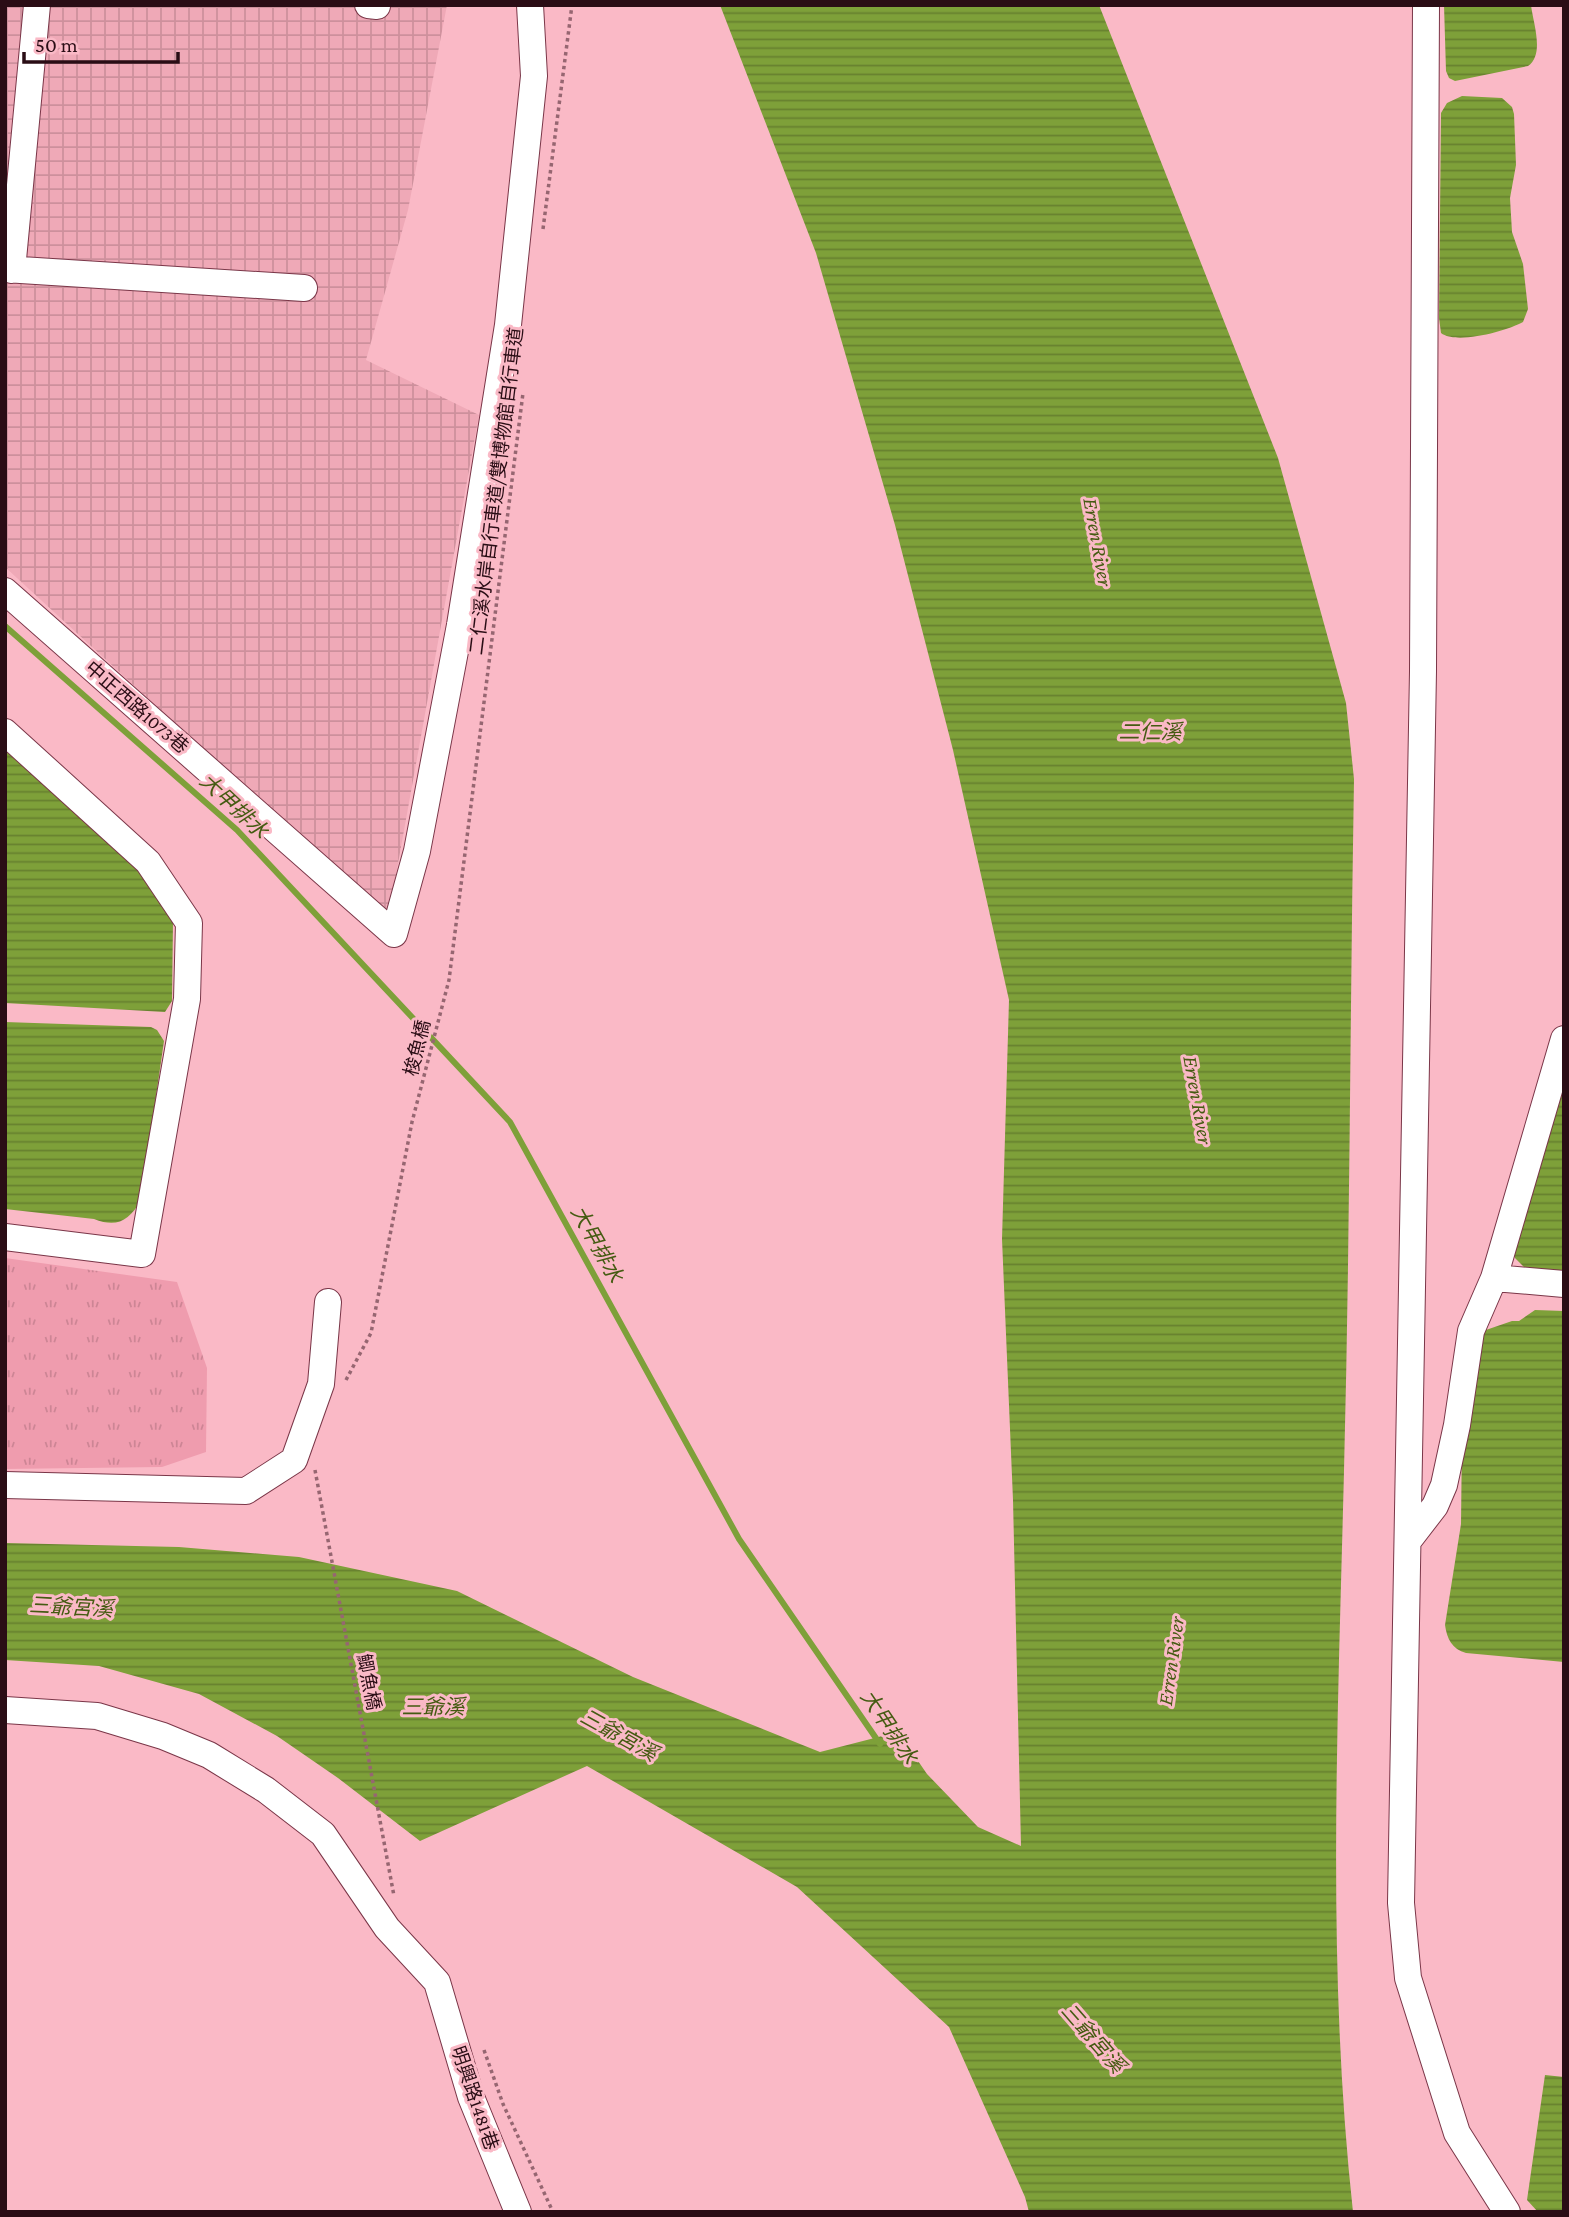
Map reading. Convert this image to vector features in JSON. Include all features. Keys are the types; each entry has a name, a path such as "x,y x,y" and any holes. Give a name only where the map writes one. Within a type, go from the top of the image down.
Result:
{"street":[{"path":"37,5 9,270 303,288"},
{"path":"368,5 377,6"},
{"name":"中正西路1073巷","path":"5,591 394,934 417,851 460,625 508,325 534,76 530,5"},
{"path":"1426,5 1423,657 1401,1903 1408,1978 1457,2133 1507,2212"},
{"path":"5,732 148,862 189,923 187,999 142,1254 5,1237"},
{"path":"1408,1541 1435,1506 1444,1485 1457,1425 1471,1331 1494,1278 1564,1039"},
{"path":"1494,1278 1564,1284"},
{"path":"5,1485 246,1491 294,1460 321,1384 328,1302"},
{"name":"明興路1481巷","path":"5,1710 97,1716 163,1736 209,1755 266,1790 323,1834 387,1927 438,1982 471,2097 518,2212"}],"path":[{"path":"542,239 572,5"},
{"name":"二仁溪水岸自行車道/雙博物館自行車道","path":"449,980 523,390"},
{"name":"梭魚橋","path":"341,1389 371,1333 412,1122 449,980"},
{"name":"鯽魚橋","path":"313,1462 397,1907"},
{"path":"481,2043 503,2104 553,2212"}],"shaded area":[{"path":"5,5 447,5 408,210 366,360 479,415 388,919 5,567"}],"green space":[{"path":"5,1258 177,1282 207,1368 206,1452 162,1467 5,1469"}],"water":[{"name":"二仁溪","path":"720,5 1099,5 1278,458 1346,703 1354,779 1348,1298 1336,1842 1339,2027 1353,2212 1029,2212 1025,2197 949,2027 797,1887 587,1766 420,1841 338,1778 277,1736 199,1694 99,1666 5,1660 5,1543 179,1547 299,1557 457,1591 633,1677 820,1752 898,1732 927,1774 978,1827 1021,1846 1013,1500 1002,1239 1009,1000 953,750 895,525 816,253"},
{"path":"1444,5 1531,5 1537,46 1533,61 1528,66 1455,81 1449,78 1446,71"},
{"path":"1462,96 1502,98 1512,107 1516,165 1510,198 1512,232 1523,264 1528,309 1523,322 1515,326 1494,333 1458,338 1441,333 1439,318 1441,113 1447,103"},
{"path":"5,752 24,760 144,869 173,922 172,1001 165,1012 5,1003"},
{"path":"5,1022 151,1027 157,1030 164,1041 141,1200 127,1218 109,1223 5,1209"},
{"path":"1564,1063 1564,1276 1530,1273 1515,1258 1512,1248"},
{"path":"1535,1310 1564,1311 1564,1662 1466,1653 1451,1643 1445,1625 1461,1524 1462,1436 1483,1331 1519,1321"},
{"path":"1545,2075 1564,2077 1564,2212 1538,2212 1527,2200"}],"waterway":[{"name":"大甲排水","path":"5,626 237,830 510,1122 739,1539 880,1744"}],"water label":[{"name":"Erren River","path":"1098,542"},
{"name":"Erren River","path":"1198,1100"},
{"name":"三爺宮溪","path":"71,1607"},
{"name":"Erren River","path":"1171,1661"},
{"name":"三爺溪","path":"433,1707"},
{"name":"三爺宮溪","path":"619,1735"},
{"name":"三爺宮溪","path":"1093,2038"}]}
